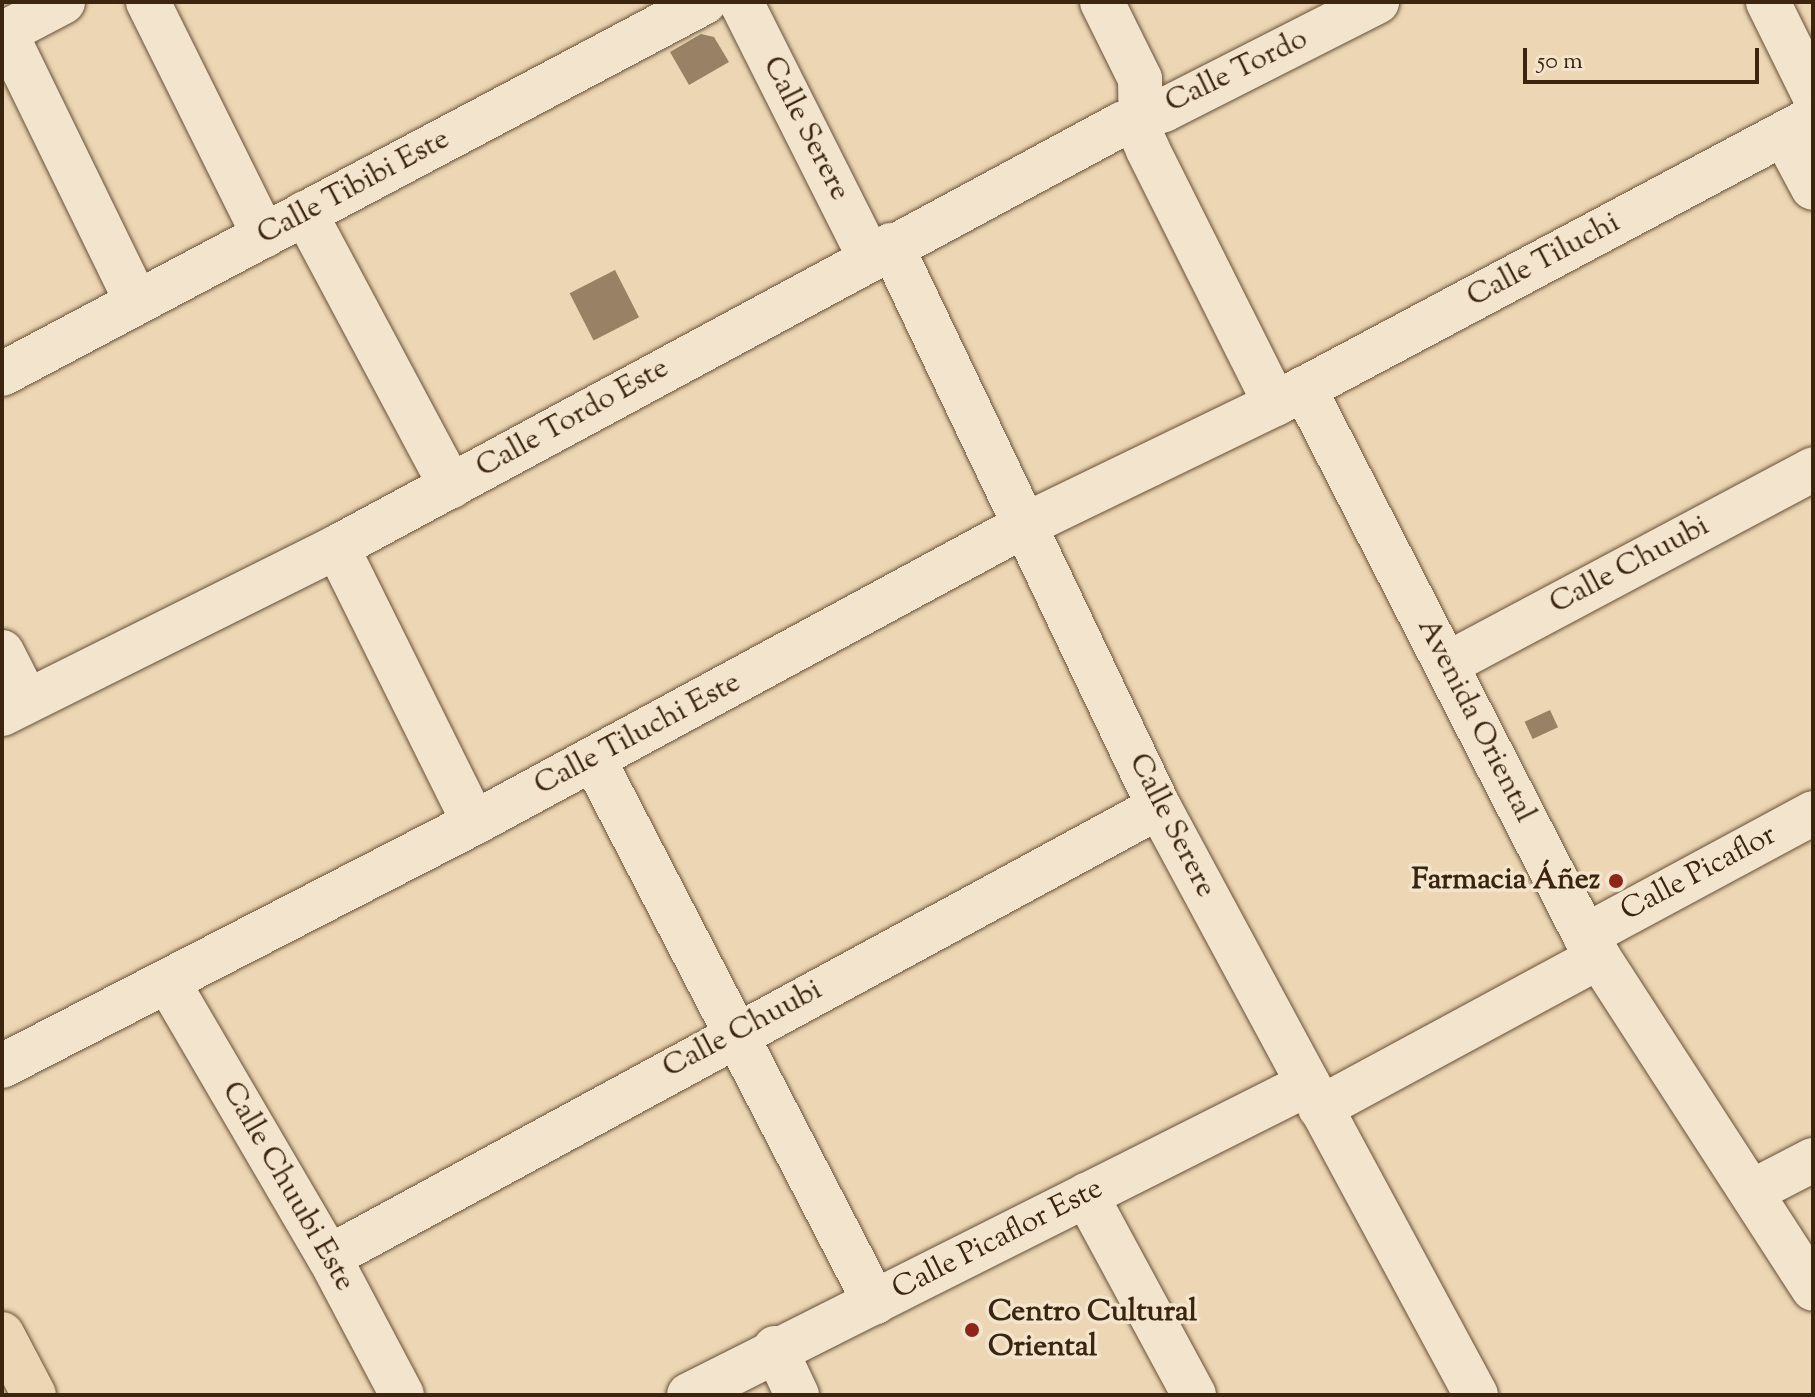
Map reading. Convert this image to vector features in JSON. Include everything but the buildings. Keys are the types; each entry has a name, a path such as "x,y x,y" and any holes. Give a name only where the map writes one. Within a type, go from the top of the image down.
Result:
{"main road":[{"path":"2,1334 34,1395"}],"street":[{"path":"63,2 4,33 137,303"},
{"path":"148,2 264,236"},
{"name":"Calle Tibibi Este","path":"2,374 705,2"},
{"name":"Calle Serere","path":"741,2 1027,524 1159,807 1476,1395"},
{"name":"Avenida Oriental","path":"1102,2 1140,79 1139,116 1148,150 1447,664 1592,947 1813,1289"},
{"name":"Calle Tordo","path":"1139,116 1164,110 1377,2"},
{"path":"1768,2 1813,93"},
{"name":"Calle Tordo Este","path":"14,708 337,547 880,251 1139,116"},
{"path":"1798,126 1813,188"},
{"name":"Calle Tiluchi","path":"1289,396 1798,126"},
{"path":"305,213 451,486"},
{"name":"Calle Tiluchi Este","path":"2,1066 594,760 1027,524 1289,396"},
{"name":"Calle Chuubi","path":"1447,664 1813,469"},
{"path":"337,547 474,823"},
{"path":"2,652 14,708"},
{"path":"594,760 738,1031 875,1303"},
{"name":"Calle Chuubi","path":"329,1257 738,1031 1159,807"},
{"name":"Calle Picaflor","path":"1592,947 1813,813"},
{"name":"Calle Picaflor Este","path":"689,1395 775,1348 875,1303 1086,1195 1314,1096 1592,947"},
{"name":"Calle Chuubi Este","path":"168,982 329,1257 402,1395"},
{"path":"1751,1192 1813,1160"},
{"path":"1086,1195 1194,1395"},
{"path":"775,1348 797,1395"}],"place":[{"name":"Farmacia Áñez","path":"1616,881"},
{"name":"Centro Cultural Oriental","path":"972,1330"}]}
